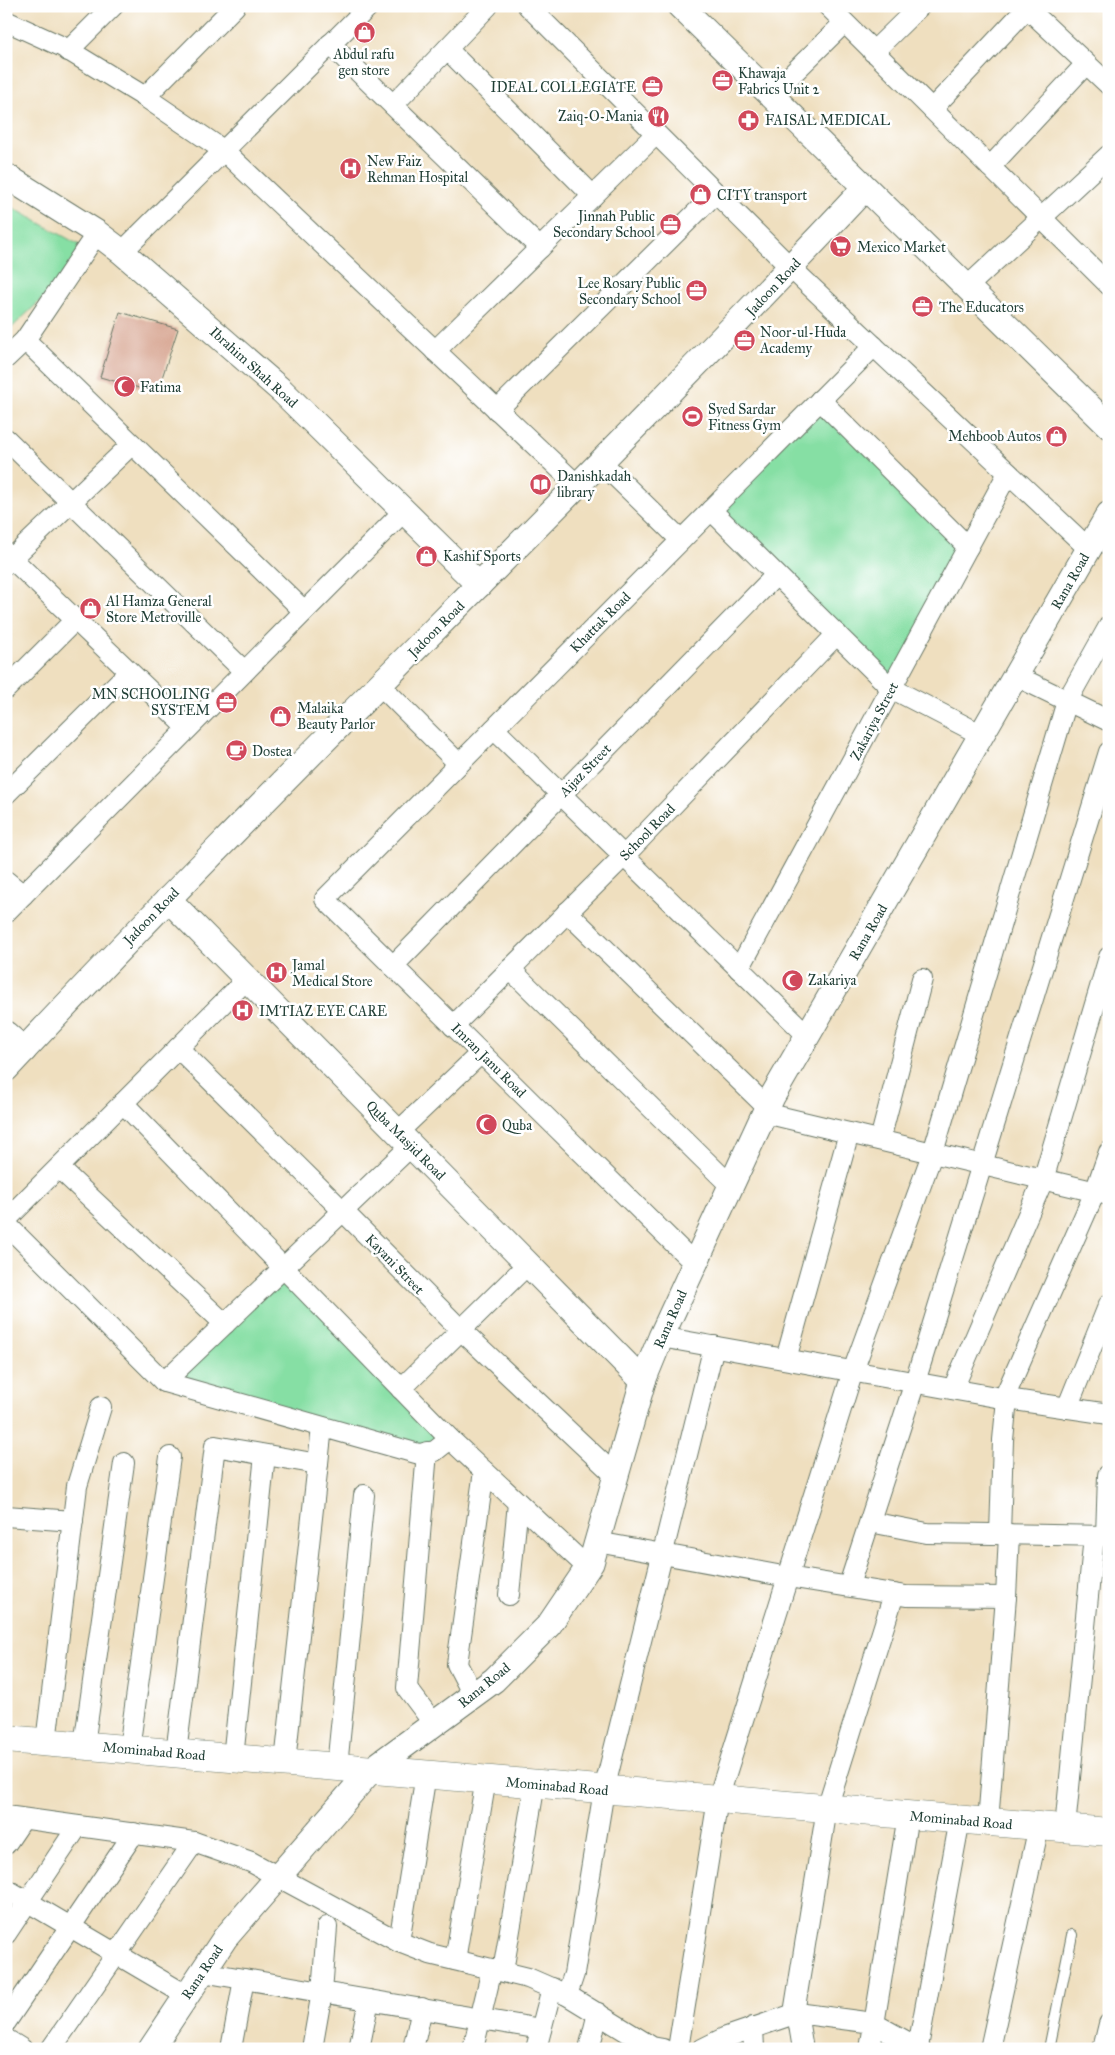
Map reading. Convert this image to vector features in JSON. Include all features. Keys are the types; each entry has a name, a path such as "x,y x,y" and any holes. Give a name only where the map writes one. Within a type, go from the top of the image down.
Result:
{"main road":[{"name":"Mominabad Road","path":"6,1738 1109,1832"}],"street":[{"path":"68,50 113,6"},
{"path":"144,97 235,6"},
{"path":"122,252 368,6"},
{"path":"393,105 488,6"},
{"path":"528,6 791,268 1089,549"},
{"path":"680,6 1109,426"},
{"path":"828,6 1041,218 1107,279"},
{"path":"873,52 920,6"},
{"path":"932,109 1026,7 1109,85"},
{"path":"6,21 68,50 144,97 223,150 578,486"},
{"path":"770,95 844,23"},
{"path":"330,44 540,248"},
{"path":"447,49 593,196"},
{"path":"990,167 1086,64"},
{"path":"435,351 656,134"},
{"path":"967,287 1109,155"},
{"name":"Ibrahim Shah Road","path":"6,176 97,233 122,252 282,391 479,585"},
{"name":"Jadoon Road","path":"6,1069 15,1042 168,899 578,486 791,268 866,188"},
{"path":"497,410 716,193"},
{"path":"6,358 25,340 97,233"},
{"path":"25,340 303,610"},
{"name":"Khattak Road","path":"325,899 874,346"},
{"path":"820,400 968,547"},
{"path":"6,439 244,671"},
{"path":"132,444 8,559 188,728"},
{"path":"601,462 682,540"},
{"name":"Zakariya Street","path":"739,969 1008,473"},
{"path":"711,510 891,688 982,736"},
{"path":"6,912 303,610 404,511"},
{"name":"Rana Road","path":"150,2049 225,1938 371,1770 494,1680 548,1625 588,1568 643,1381 661,1337 766,1110 1109,514"},
{"name":"Aijaz Street","path":"393,966 776,575"},
{"path":"6,689 75,620"},
{"path":"678,2049 718,1799 853,1371 933,1153 1067,701 1109,626"},
{"name":"School Road","path":"453,1026 624,856 837,634"},
{"path":"6,794 130,672"},
{"path":"1016,676 1109,721"},
{"path":"380,685 459,764"},
{"path":"494,729 808,1036"},
{"path":"849,1585 915,1382 1109,752"},
{"path":"6,881 23,895"},
{"name":"Quba Masjid Road","path":"168,899 643,1381"},
{"name":"Imran Janu Road","path":"325,899 695,1264"},
{"path":"567,912 766,1110 848,1133 1102,1194"},
{"path":"953,1389 1043,1180 1109,957"},
{"path":"510,969 731,1186"},
{"path":"247,979 6,1222 164,1382 419,1454 435,1451 450,1439"},
{"path":"880,1140 922,979"},
{"name":"Kayani Street","path":"178,1048 461,1330 616,1476"},
{"path":"164,1382 343,1211 481,1053"},
{"path":"123,1103 450,1439 588,1568"},
{"path":"786,1359 848,1133"},
{"path":"988,1822 1006,1597 1003,1440 1006,1399 1102,1194 1109,1152"},
{"path":"59,1168 225,1324"},
{"path":"402,1389 528,1264"},
{"path":"1067,1408 1109,1304"},
{"path":"661,1337 1006,1399 1109,1414"},
{"path":"536,2049 541,2029 559,1992 574,1974 604,1790 714,1346"},
{"path":"46,1742 77,1486 101,1407"},
{"path":"285,1762 322,1426"},
{"path":"176,1753 215,1446 318,1464"},
{"path":"427,1452 406,1688 434,1724"},
{"path":"233,1758 265,1454"},
{"path":"129,1749 170,1457"},
{"path":"84,1745 124,1463"},
{"path":"474,1695 457,1664 484,1471"},
{"path":"990,2049 1052,1827 1103,1536 1108,1474"},
{"path":"337,1767 364,1495"},
{"path":"509,1595 518,1503"},
{"path":"6,1516 73,1521"},
{"path":"870,1522 927,1533 1103,1536"},
{"path":"597,1542 788,1577 849,1585 906,1596 1006,1597"},
{"path":"803,2049 796,2013 827,1808 894,1594"},
{"path":"399,1942 426,1774"},
{"path":"455,1960 486,1780"},
{"path":"473,2049 480,2018 498,1970 535,1783"},
{"path":"870,2049 908,1815"},
{"path":"6,1844 15,1817 194,1842 251,1862 279,1875 399,1942 455,1960 528,1978 598,2013 656,2048"},
{"path":"702,2049 724,2043 753,2027 796,2013 873,2023 919,2048 960,1820"},
{"path":"6,1934 78,1826"},
{"path":"6,2022 134,1834"},
{"path":"52,2049 194,1842"},
{"path":"6,1889 186,1995"},
{"path":"312,2049 322,1992 327,1928"},
{"path":"202,1972 541,2029"},
{"path":"231,2049 244,1979"},
{"path":"359,2049 369,2000"},
{"path":"413,2049 422,2008"},
{"path":"589,2049 598,2013"},
{"path":"1103,2049 1109,2024"},
{"path":"753,2027 754,2049"},
{"path":"6,2039 22,2049"}],"lane":[{"path":"1049,2049 1072,1935"}],"green space":[{"path":"6,204 92,252 6,333"},
{"path":"820,400 968,547 895,681 711,510"},
{"path":"282,1269 450,1439 435,1451 164,1382"}],"building":[{"path":"120,312 178,329 157,393 100,377"}],"place":[{"name":"Abdul rafu gen store","path":"364,32"},
{"name":"Khawaja Fabrics Unit 2","path":"722,81"},
{"name":"IDEAL COLLEGIATE","path":"652,87"},
{"name":"Zaiq-O-Mania","path":"659,116"},
{"name":"FAISAL MEDICAL","path":"749,120"},
{"name":"New Faiz Rehman Hospital","path":"351,169"},
{"name":"CITY transport","path":"701,195"},
{"name":"Jinnah Public Secondary School","path":"671,224"},
{"name":"Mexico Market","path":"841,247"},
{"name":"Lee Rosary Public Secondary School","path":"697,291"},
{"name":"The Educators","path":"923,307"},
{"name":"Noor-ul-Huda Academy","path":"744,340"},
{"name":"Fatima","path":"124,387"},
{"name":"Syed Sardar Fitness Gym","path":"692,417"},
{"name":"Mehboob Autos","path":"1057,436"},
{"name":"Danishkadah library","path":"541,484"},
{"name":"Kashif Sports","path":"427,556"},
{"name":"Al Hamza General Store Metroville","path":"90,609"},
{"name":"MN SCHOOLING SYSTEM","path":"226,702"},
{"name":"Malaika Beauty Parlor","path":"281,716"},
{"name":"Dostea","path":"236,751"},
{"name":"Jamal Medical Store","path":"276,973"},
{"name":"Zakariya","path":"792,980"},
{"name":"IMTIAZ EYE CARE","path":"243,1011"},
{"name":"Quba","path":"486,1125"}]}
